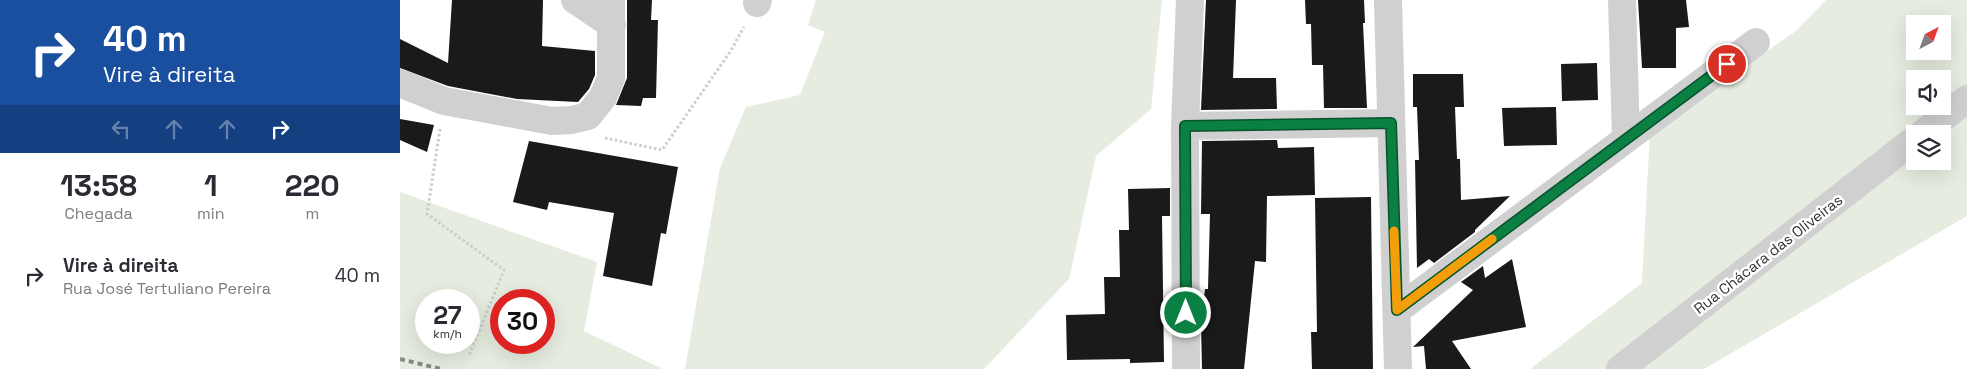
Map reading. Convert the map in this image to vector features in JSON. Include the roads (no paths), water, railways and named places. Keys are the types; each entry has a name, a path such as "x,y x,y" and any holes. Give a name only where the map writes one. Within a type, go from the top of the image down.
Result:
{"street":[{"path":"400,83 444,101 552,121 572,120 588,116 603,97 611,78 611,12 575,0"},
{"path":"1186,369 1185,126 1190,0"},
{"path":"1388,0 1398,369"},
{"path":"1622,0 1626,139"},
{"path":"1397,310 1756,42"},
{"path":"1934,125 1967,99"},
{"path":"1185,126 1391,123"},
{"name":"Rua Chácara das Oliveiras","path":"1620,369 1906,147"}],"railway":[{"path":"400,359 441,369"}]}
